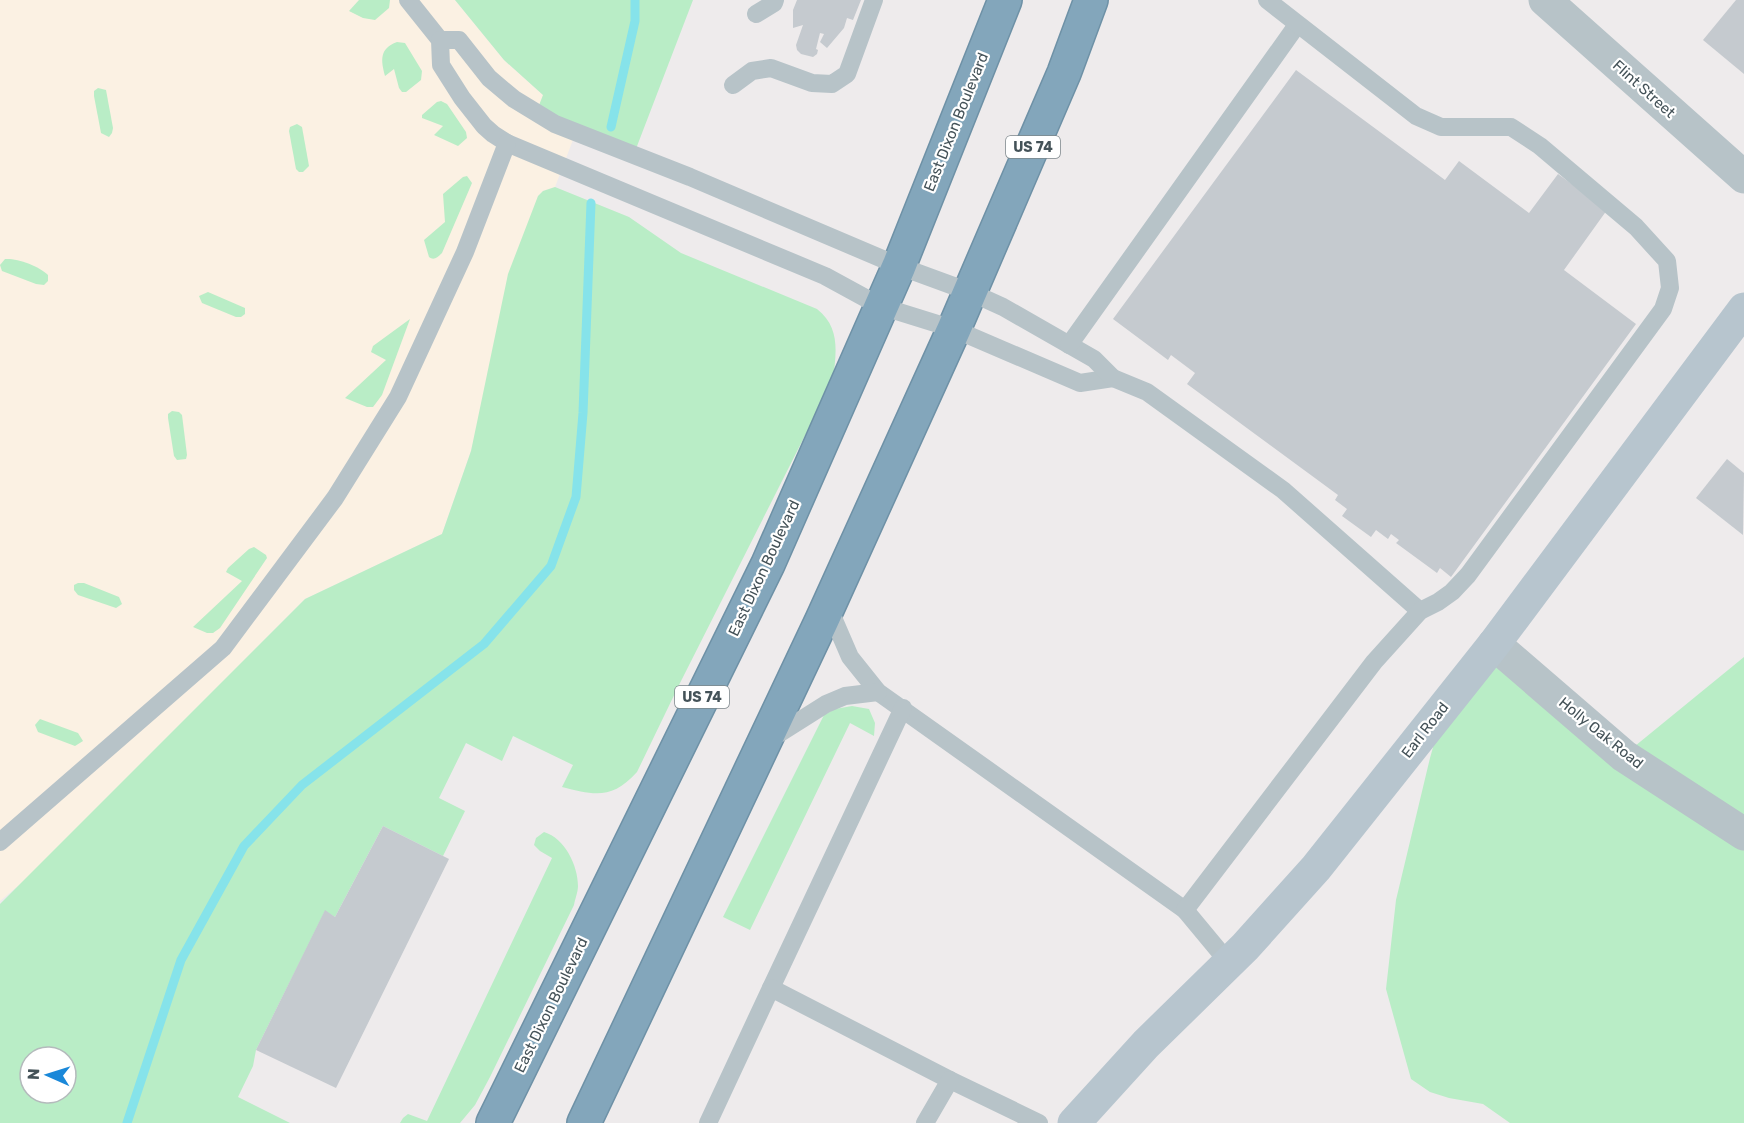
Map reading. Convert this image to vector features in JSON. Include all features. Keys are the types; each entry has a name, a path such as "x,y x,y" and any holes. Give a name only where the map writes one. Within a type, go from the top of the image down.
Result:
{"highway":[{"name":"East Dixon Boulevard","path":"493,1123 768,564 899,266 1005,0"},
{"name":"US 74","path":"584,1123 828,606 954,329 1064,73 1091,0"}],"main road":[{"name":"Earl Road","path":"1074,1123 1146,1044 1229,963 1316,868 1494,644 1744,309"}],"street":[{"name":"Flint Street","path":"1545,0 1744,177"},
{"name":"Holly Oak Road","path":"1494,644 1624,756 1744,834"}],"lane":[{"path":"408,0 440,40 441,65 462,98 484,126 507,143 825,276 880,306 954,329 1080,383 1113,378"},
{"path":"756,14 774,3 775,0"},
{"path":"732,85 752,71 771,68 812,83 832,84 847,74 874,0"},
{"path":"1185,910 1374,662 1420,611 1438,602 1468,575 1663,309 1670,288 1667,261 1636,226 1540,146 1511,127 1485,125 1441,127 1416,116 1267,0"},
{"path":"1069,345 1297,25"},
{"path":"440,40 459,40 489,78 514,99 555,124 681,174 899,266 970,292 1094,359 1113,378 1147,392 1283,490 1420,611"},
{"path":"3,832 224,648 335,498 398,397 465,252 507,143"},
{"path":"828,606 850,657 878,692 1185,910 1229,963"},
{"path":"762,744 826,704 845,696 878,692"},
{"path":"708,1123 903,708"},
{"path":"771,988 1039,1123"},
{"path":"925,1123 950,1080"}],"shaded area":[{"path":"0,0 455,0 504,60 543,95 576,132 555,187 543,191 538,196 471,451 442,534 305,599 25,880 0,901"}],"green space":[{"path":"359,0 390,0 389,8 375,20 363,18 349,11"},
{"path":"455,0 693,0 634,154 536,113 543,95 504,60"},
{"path":"397,42 405,43 422,71 421,80 406,92 402,92 399,88 394,69 385,76 383,65 384,52"},
{"path":"98,88 106,90 113,128 109,137 101,133 94,96 94,91"},
{"path":"441,101 447,104 466,132 467,138 458,146 434,135 443,126 422,118 422,115"},
{"path":"297,124 302,127 309,166 303,172 296,169 289,131 290,127"},
{"path":"467,176 472,183 442,253 433,259 429,257 424,240 445,222 443,194"},
{"path":"555,187 629,217 681,253 817,309 830,324 835,342 833,380 637,772 628,781 611,791 584,792 562,787 573,765 513,736 502,761 466,743 439,798 465,811 443,856 383,826 335,917 325,911 256,1050 253,1066 238,1097 290,1123 0,1123 0,904 305,599 442,534 471,451 508,274 538,196 543,191"},
{"path":"5,259 22,261 34,266 48,275 48,281 44,285 36,284 2,271 0,265"},
{"path":"208,292 245,308 245,314 236,317 202,303 199,296"},
{"path":"410,319 382,395 373,407 367,407 345,398 386,360 371,352 373,346"},
{"path":"172,411 182,415 186,459 177,460 174,456 168,418 168,414"},
{"path":"254,547 267,558 220,628 213,633 207,633 193,627 242,581 226,572 249,549"},
{"path":"84,583 119,597 122,604 116,608 78,595 74,590 74,585"},
{"path":"1494,643 1624,755 1744,657 1744,1123 1510,1123 1483,1104 1430,1092 1411,1079 1386,989 1396,900 1445,705"},
{"path":"852,706 869,709 875,723 874,736 850,723 750,930 723,917 824,715 835,709"},
{"path":"40,719 78,733 83,741 75,746 38,732 35,725"},
{"path":"544,832 558,840 569,854 576,870 577,893 574,905 490,1077 475,1105 460,1123 400,1123 408,1114 427,1121 552,858 534,845 536,838"}],"building":[{"path":"797,0 861,0 853,20 847,18 844,28 827,48 820,42 824,34 820,33 817,54 813,57 801,54 797,50 796,45 803,25 793,28 793,10"},
{"path":"1736,0 1744,0 1744,74 1703,40"},
{"path":"1296,70 1445,180 1459,161 1529,213 1558,174 1607,210 1564,270 1636,324 1451,577 1440,568 1437,573 1396,543 1399,540 1391,534 1388,539 1376,530 1371,537 1342,516 1347,509 1335,500 1338,495 1187,384 1195,373 1171,355 1168,360 1113,319"},
{"path":"1727,459 1744,473 1743,535 1696,498"},
{"path":"383,826 449,859 336,1088 256,1050 325,910 335,917"}],"waterway":[{"path":"611,127 635,21 635,0"},
{"path":"127,1123 181,960 244,846 302,785 484,644 551,566 576,497 583,413 591,203"}]}
